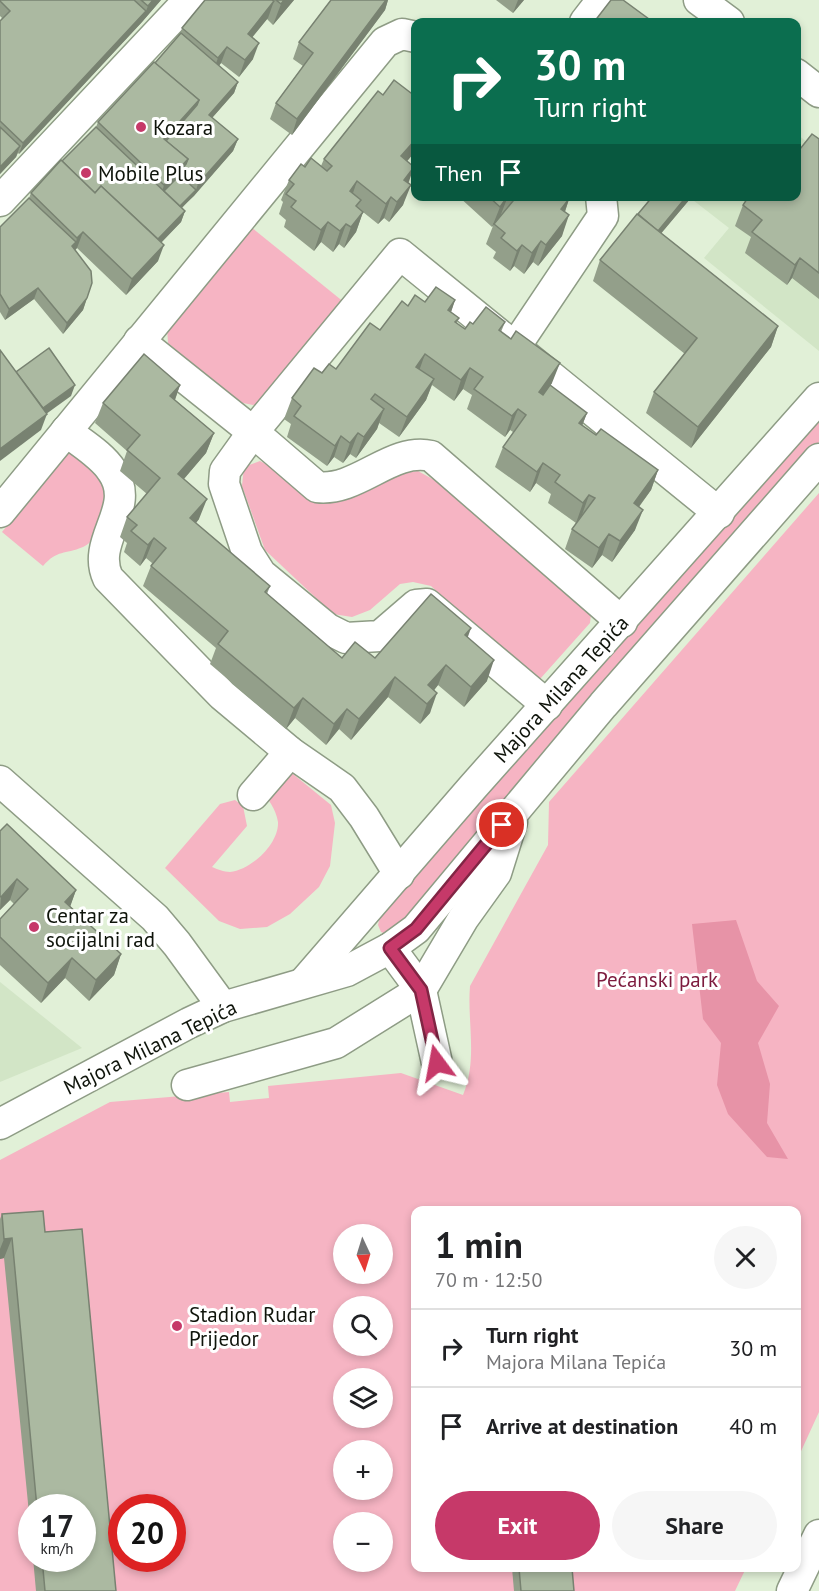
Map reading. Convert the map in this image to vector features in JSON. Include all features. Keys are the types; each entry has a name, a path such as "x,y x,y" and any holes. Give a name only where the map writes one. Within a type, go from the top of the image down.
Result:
{"street":[{"path":"0,201 189,0"},
{"path":"588,18 602,0"},
{"path":"699,0 724,18"},
{"path":"0,512 385,42 402,34 411,36"},
{"path":"801,78 819,92"},
{"path":"514,347 603,216 602,201"},
{"path":"547,705 428,604 416,605 380,636 346,638 328,628 261,574 247,552 224,484 225,471 253,432 400,254 719,513"},
{"path":"139,341 253,432 317,487 328,488 345,483 410,455 431,456 622,622"},
{"name":"Majora Milana Tepića","path":"305,981 819,398"},
{"path":"66,430 111,469 119,486 120,505 103,552 102,566 108,578 222,695 290,752 342,788 364,817 399,874"},
{"name":"Majora Milana Tepića","path":"0,1124 223,1007 305,981 347,971 390,948 416,929 516,807 819,459"},
{"path":"253,795 290,752"},
{"path":"0,781 155,918 223,1007"},
{"path":"187,1085 336,1043 421,990 464,919 496,873 516,807"},
{"path":"390,948 421,990 437,1063"},
{"path":"792,1591 819,1535"}],"shaded area":[{"path":"801,137 819,152 819,351 704,258 729,228 694,201 801,201"},
{"path":"736,920 757,981 779,1006 758,1043 770,1084 767,1123 788,1159 767,1157 728,1114 717,1085 721,1043 703,1019 692,924"},
{"path":"0,982 82,1048 0,1082"}],"green space":[{"path":"246,223 345,303 264,402 253,405 238,402 168,343 167,327"},
{"path":"819,414 819,442 498,810 401,927 386,934 381,932 378,925 380,916"},
{"path":"70,449 94,466 106,478 110,495 109,505 101,527 90,543 57,555 43,566 2,532"},
{"path":"260,461 310,488 418,471 436,481 591,614 590,623 540,679 531,678 431,586 413,582 400,584 370,610 352,617 333,614 265,550 242,486 244,467"},
{"name":"Pećanski park","path":"819,493 819,1412 801,1451 801,1206 411,1206 411,1572 744,1572 735,1591 0,1591 0,1160 110,1102 229,1092 230,1102 269,1098 268,1086 401,1073 463,1095 471,1055 470,986 548,845 549,802"},
{"path":"282,765 331,805 335,823 330,866 319,887 290,914 267,927 240,929 219,921 165,868 220,804 235,800 243,806 247,826 212,867 230,872 246,866 262,855 274,839 278,822 274,808 261,789"}],"building":[{"path":"0,0 134,0 146,11 23,143 0,121 0,21 10,11"},
{"path":"141,0 153,0 148,6"},
{"path":"205,0 274,1 248,34 259,43 245,60 227,47 218,58 182,28"},
{"path":"331,0 386,0 297,119 276,103 313,53 299,42"},
{"path":"611,0 623,0 648,18 597,18"},
{"path":"181,33 238,82 209,115 238,139 198,184 182,169 188,159 166,141 199,100 155,63"},
{"path":"154,62 199,100 164,139 188,159 164,185 98,122"},
{"path":"394,80 411,93 411,145 401,156 411,164 411,171 404,180 411,185 397,202 391,197 386,204 357,181 350,191 361,200 356,206 363,212 351,227 346,224 340,231 328,222 321,230 291,207 296,201 286,194 294,184 289,180 301,164 305,167 311,158 327,171 332,166 324,159 378,91 383,95"},
{"path":"0,127 20,146 0,167"},
{"path":"96,127 185,211 158,239 101,186 95,193 62,161"},
{"path":"812,134 819,139 819,273 800,258 795,265 752,232 762,220 743,205 746,201 801,201 801,148"},
{"path":"61,160 95,193 101,186 164,245 132,279 83,232 77,238 31,193"},
{"path":"180,175 196,190 180,206 164,191"},
{"path":"29,198 76,242 72,246 91,271 92,283 87,298 67,323 38,288 9,309 0,294 0,227"},
{"path":"493,201 504,201 500,207"},
{"path":"513,201 567,201 561,209 569,215 546,245 541,241 532,253 522,245 517,251 501,238 505,233 494,224"},
{"path":"649,201 683,201 658,231 638,214"},
{"path":"637,214 778,326 698,427 654,392 697,338 600,260"},
{"path":"436,287 455,300 448,310 459,318 455,322 465,329 470,322 473,324 486,307 505,322 499,330 511,339 516,331 560,363 539,392 543,395 550,385 587,413 579,423 596,435 601,429 658,470 634,503 643,510 620,541 609,534 599,548 572,529 595,498 589,495 583,503 555,482 560,475 543,463 537,472 503,447 526,415 518,409 512,416 474,389 483,377 470,368 461,380 425,354 416,367 434,379 407,417 375,394 371,399 384,409 364,437 358,433 350,443 341,436 335,446 294,416 301,406 292,398 314,368 322,373 329,364 336,369 370,323 380,330 402,301 408,306 415,295 425,302"},
{"path":"49,348 75,385 43,408 16,372"},
{"path":"0,350 47,414 0,449"},
{"path":"144,354 180,385 170,396 214,433 178,474 207,499 190,518 270,586 265,592 342,658 355,642 375,658 431,594 471,628 465,635 494,660 471,687 446,665 428,685 437,693 427,704 395,677 359,719 347,709 334,724 303,698 294,708 218,644 228,631 151,566 166,548 154,538 148,545 131,531 137,525 127,517 160,478 127,450 140,435 103,403"},
{"name":"Centar za socijalni rad","path":"7,824 76,890 65,902 121,954 96,980 72,958 48,983 0,937 0,919 28,889 17,879 0,896 0,831"},
{"path":"43,1211 45,1232 82,1229 108,1506 108,1572 114,1572 116,1591 45,1591 43,1572 96,1572 96,1494 36,1494 12,1238 4,1239 2,1214"},
{"path":"519,1572 572,1572 574,1591 521,1591"}],"place":[{"name":"Kozara","path":"141,127"},
{"name":"Mobile Plus","path":"86,173"},
{"name":"Centar za socijalni rad","path":"34,927"},
{"name":"Stadion Rudar Prijedor","path":"177,1326"}],"route":[{"path":"437,1063 421,990 390,948 416,929 502,825"}]}
